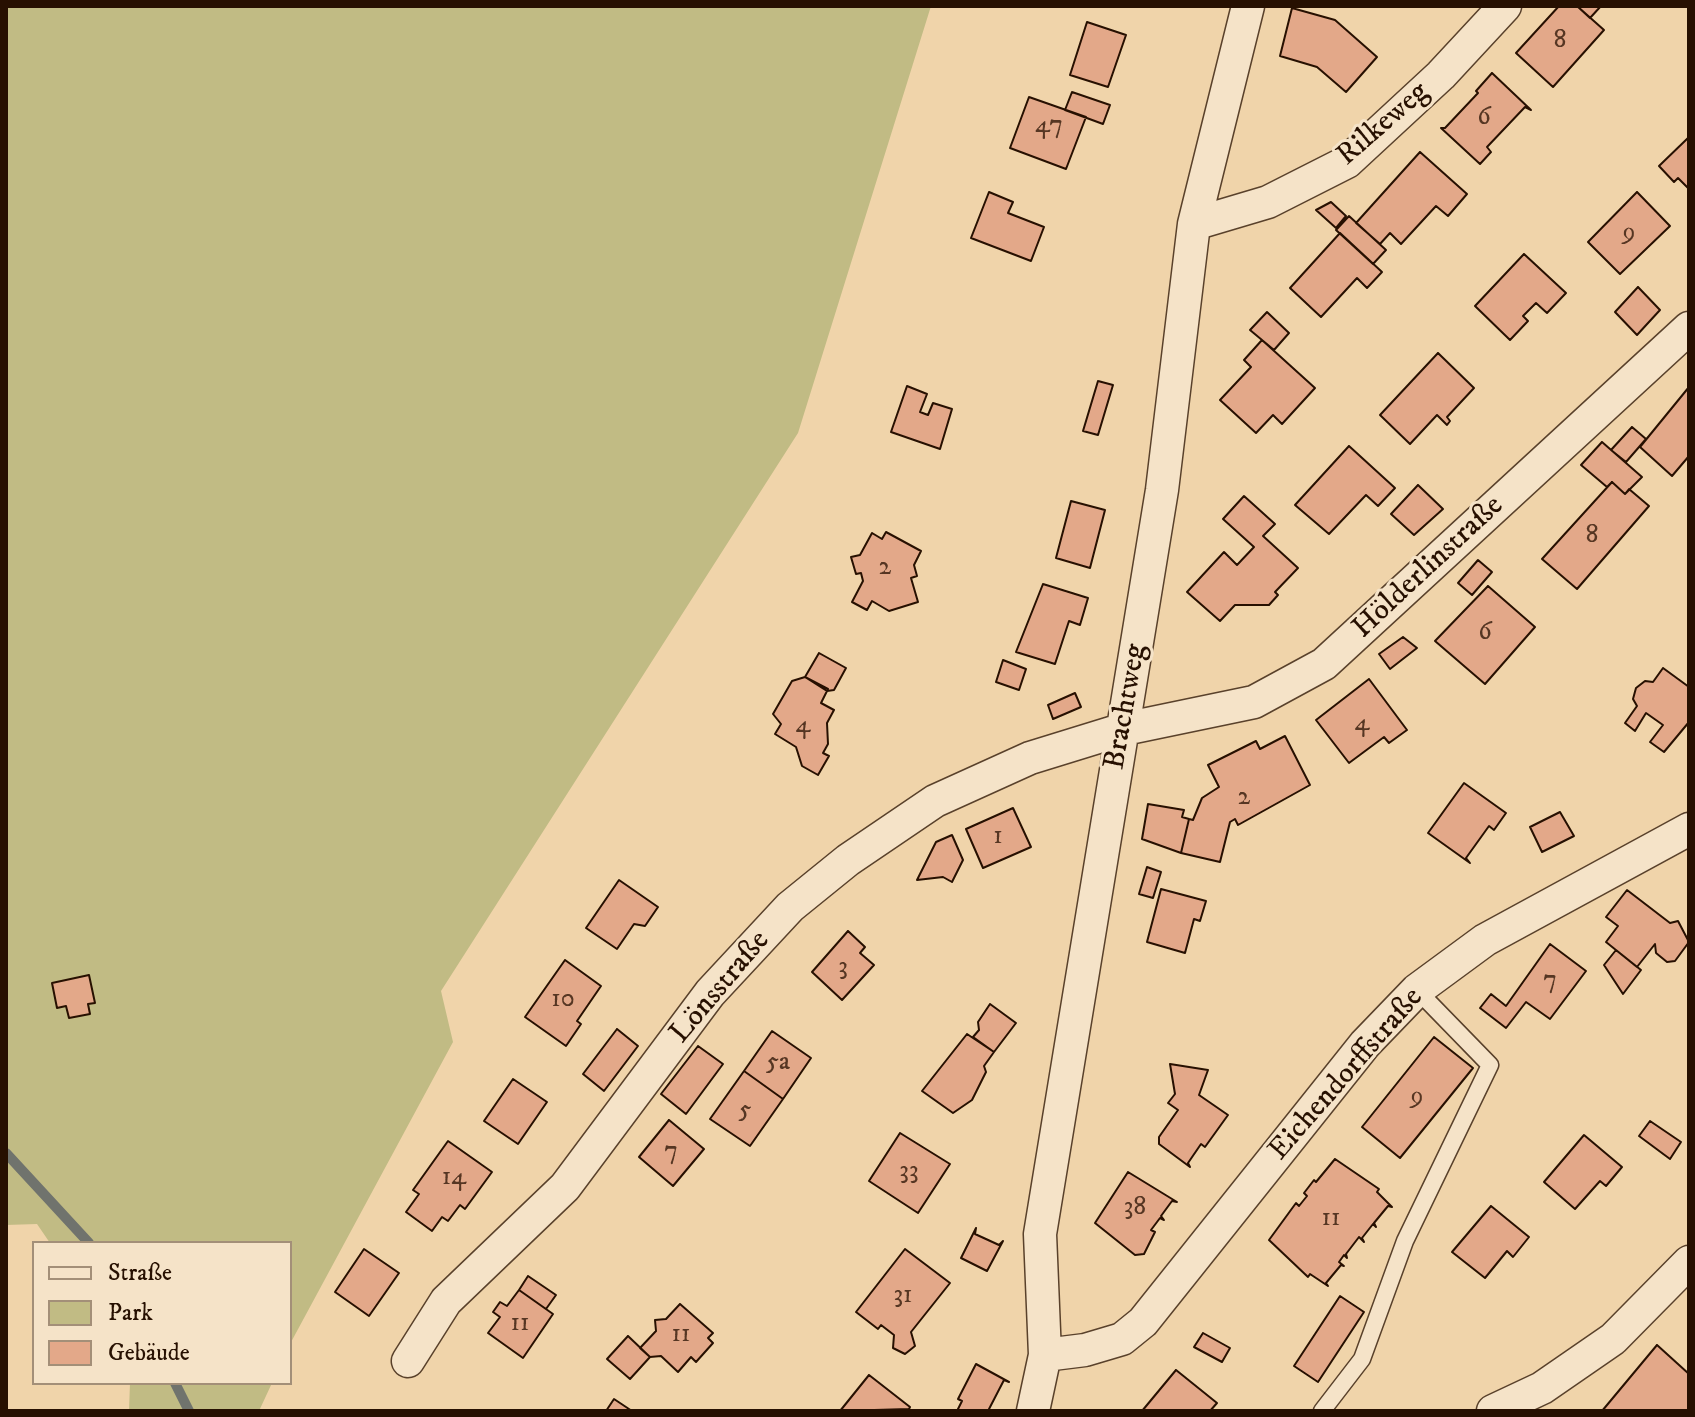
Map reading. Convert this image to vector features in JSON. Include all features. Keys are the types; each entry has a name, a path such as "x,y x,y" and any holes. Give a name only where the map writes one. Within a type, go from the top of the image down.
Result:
{"street":[{"name":"Brachtweg","path":"1033,1411 1045,1355 1040,1234 1162,490 1194,224 1248,6"},
{"name":"Rilkeweg","path":"1194,224 1268,202 1347,162 1441,75 1505,6"},
{"name":"Hölderlinstraße","path":"1124,729 1254,702 1324,664 1689,328"},
{"name":"Lönsstraße","path":"408,1361 446,1301 565,1187 710,993 790,907 848,860 935,801 1030,758 1124,729"},
{"name":"Eichendorffstraße","path":"1045,1355 1085,1350 1122,1339 1143,1322 1365,1044 1417,990 1485,940 1689,829"},
{"path":"1493,1411 1542,1388 1613,1339 1689,1262"}],"lane":[{"path":"1322,1411 1362,1359 1405,1241 1490,1065 1417,990"}],"green space":[{"path":"6,6 931,6 798,433 441,991 453,1042 292,1340 292,1241 49,1241 37,1224 6,1225"},
{"path":"130,1385 271,1385 259,1411 129,1411"}],"building":[{"path":"1559,6 1577,6 1604,30 1553,87 1516,53"},
{"path":"1577,6 1601,6 1590,18"},
{"path":"1292,8 1335,20 1377,57 1346,92 1317,67 1280,56"},
{"path":"1087,22 1126,35 1108,87 1070,75"},
{"path":"1492,73 1531,110 1525,107 1487,147 1491,152 1480,164 1441,128 1445,128 1478,93 1476,91"},
{"path":"1072,92 1110,105 1103,124 1065,110"},
{"path":"1029,97 1086,117 1066,169 1010,148"},
{"path":"1689,137 1689,189 1678,178 1674,182 1659,166"},
{"path":"1420,152 1467,194 1448,216 1436,206 1401,244 1390,233 1380,244 1356,223"},
{"path":"989,192 1013,202 1008,213 1044,227 1031,261 971,238"},
{"path":"1637,192 1670,226 1620,274 1588,242"},
{"path":"1331,202 1346,216 1336,228 1316,210"},
{"path":"1349,216 1386,250 1373,264 1336,230"},
{"path":"1340,233 1382,272 1367,288 1357,278 1321,317 1290,288"},
{"path":"1524,254 1566,293 1547,313 1536,303 1523,316 1528,321 1510,340 1475,306"},
{"path":"1638,287 1660,310 1637,335 1615,312"},
{"path":"1267,312 1289,333 1274,350 1250,330"},
{"path":"1262,340 1315,388 1282,424 1273,415 1256,433 1220,400 1251,367 1244,360"},
{"path":"1438,353 1474,388 1447,417 1450,421 1447,425 1437,415 1410,444 1380,415"},
{"path":"1098,381 1113,385 1098,435 1083,431"},
{"path":"907,386 927,394 920,412 928,415 933,403 952,409 940,449 891,432"},
{"path":"1689,387 1689,456 1672,476 1640,447"},
{"path":"1632,427 1646,439 1626,462 1611,450"},
{"path":"1602,442 1642,477 1625,494 1612,482 1607,487 1581,465"},
{"path":"1349,446 1395,488 1378,506 1366,495 1329,534 1295,505"},
{"path":"1612,482 1625,494 1629,489 1649,506 1577,589 1542,559"},
{"path":"1418,485 1443,509 1414,535 1391,514"},
{"path":"1244,496 1275,524 1263,536 1298,568 1275,592 1278,595 1269,605 1235,605 1220,621 1187,592 1224,552 1237,565 1254,547 1223,519"},
{"path":"1071,501 1105,510 1090,568 1056,558"},
{"path":"886,532 921,551 914,565 917,576 911,578 918,602 889,611 872,601 867,610 852,602 863,581 861,573 856,574 851,557 860,555 872,533 882,539"},
{"path":"1478,560 1492,572 1472,595 1458,583"},
{"path":"1043,584 1088,598 1080,625 1069,621 1055,664 1016,652"},
{"path":"1488,586 1535,627 1485,684 1435,641"},
{"path":"1403,637 1417,648 1390,669 1379,654"},
{"path":"819,653 846,668 834,690 827,691 805,677"},
{"path":"1003,660 1026,669 1019,690 996,682"},
{"path":"1663,668 1689,687 1689,722 1664,752 1650,742 1663,725 1646,713 1635,731 1625,723 1637,706 1633,699 1636,688 1645,681 1653,682"},
{"path":"805,677 828,689 821,703 834,710 827,723 828,744 823,753 829,756 818,775 802,766 796,747 775,734 781,724 773,714 792,681"},
{"path":"1369,679 1407,730 1389,743 1384,737 1349,763 1316,720"},
{"path":"1075,693 1081,707 1053,719 1048,705"},
{"path":"1285,736 1310,785 1238,825 1235,819 1230,822 1220,862 1181,853 1189,819 1193,820 1202,798 1219,787 1208,765 1256,741 1260,749"},
{"path":"1464,783 1506,813 1494,830 1489,826 1466,858 1470,863 1428,833"},
{"path":"1148,804 1184,810 1182,817 1189,819 1181,853 1142,839"},
{"path":"1013,808 1031,847 983,868 966,829"},
{"path":"1560,812 1574,836 1542,852 1530,827"},
{"path":"952,835 963,860 952,882 943,877 917,880 936,842"},
{"path":"1147,867 1161,872 1153,898 1139,894"},
{"path":"619,880 658,907 645,926 634,924 617,949 586,928"},
{"path":"1161,889 1206,901 1200,921 1194,919 1185,953 1147,942"},
{"path":"1627,890 1670,923 1678,921 1689,942 1675,961 1667,962 1656,953 1655,944 1637,967 1606,942 1618,926 1606,917"},
{"path":"848,931 865,947 860,953 874,965 842,1000 812,972"},
{"path":"1550,944 1586,971 1550,1019 1526,1002 1506,1028 1480,1008 1491,994 1506,1006"},
{"path":"1616,950 1641,970 1623,994 1604,965"},
{"path":"565,960 601,986 577,1021 581,1024 566,1046 525,1017"},
{"path":"89,975 95,1003 88,1004 90,1014 69,1018 66,1006 57,1008 52,983"},
{"path":"990,1004 1016,1023 994,1052 973,1037 979,1030 978,1022"},
{"path":"617,1029 638,1046 604,1091 583,1074"},
{"path":"772,1031 811,1058 783,1099 744,1071"},
{"path":"967,1034 994,1052 984,1066 986,1072 972,1100 953,1113 922,1091"},
{"path":"1434,1037 1473,1068 1400,1158 1362,1127"},
{"path":"698,1046 723,1064 686,1114 661,1094"},
{"path":"1170,1064 1208,1070 1199,1095 1228,1115 1205,1147 1201,1144 1188,1163 1190,1167 1159,1144 1159,1137 1178,1110 1168,1103 1175,1094"},
{"path":"744,1071 783,1099 750,1146 710,1119"},
{"path":"513,1079 547,1102 518,1144 484,1121"},
{"path":"669,1120 704,1149 673,1186 639,1157"},
{"path":"1650,1121 1681,1142 1670,1159 1639,1136"},
{"path":"900,1133 950,1164 918,1213 869,1181"},
{"path":"1584,1135 1622,1167 1606,1186 1600,1181 1575,1209 1544,1182"},
{"path":"448,1141 492,1172 465,1209 460,1205 448,1221 442,1217 432,1231 406,1212 419,1194 413,1190"},
{"path":"1335,1159 1379,1189 1377,1192 1392,1207 1388,1206 1374,1223 1376,1227 1373,1224 1362,1238 1364,1242 1359,1237 1346,1254 1347,1258 1344,1255 1339,1262 1344,1266 1341,1265 1326,1283 1328,1286 1310,1274 1308,1277 1269,1240 1296,1203 1299,1206 1307,1196 1304,1193 1314,1180 1316,1182"},
{"path":"1128,1172 1177,1202 1172,1201 1161,1216 1164,1220 1160,1218 1151,1230 1155,1232 1144,1254 1135,1255 1095,1223"},
{"path":"1491,1206 1529,1237 1513,1257 1507,1251 1485,1278 1452,1252"},
{"path":"976,1228 975,1234 999,1245 1003,1241 987,1271 961,1258"},
{"path":"364,1249 399,1273 369,1316 335,1292"},
{"path":"905,1249 950,1283 911,1332 915,1346 905,1354 893,1348 894,1335 881,1325 878,1329 856,1312"},
{"path":"528,1276 556,1295 546,1309 519,1290"},
{"path":"519,1290 553,1314 523,1358 488,1333 500,1317 493,1312 500,1302 507,1306"},
{"path":"1340,1296 1364,1312 1318,1382 1294,1366"},
{"path":"680,1304 713,1333 708,1338 713,1343 696,1362 691,1357 678,1372 661,1356 650,1357 640,1348 656,1331 655,1320 666,1319"},
{"path":"1203,1333 1230,1348 1222,1362 1194,1347"},
{"path":"628,1336 650,1357 630,1379 607,1359"},
{"path":"1657,1345 1689,1374 1689,1411 1602,1411"},
{"path":"976,1364 1009,1382 1004,1380 988,1411 957,1411 962,1401 958,1399"},
{"path":"1176,1370 1217,1403 1210,1411 1142,1411"},
{"path":"869,1375 910,1407 909,1409 840,1411"},
{"path":"614,1399 632,1411 606,1411"}],"waterway":[{"path":"6,1153 87,1241"},
{"path":"176,1385 189,1411"}]}
